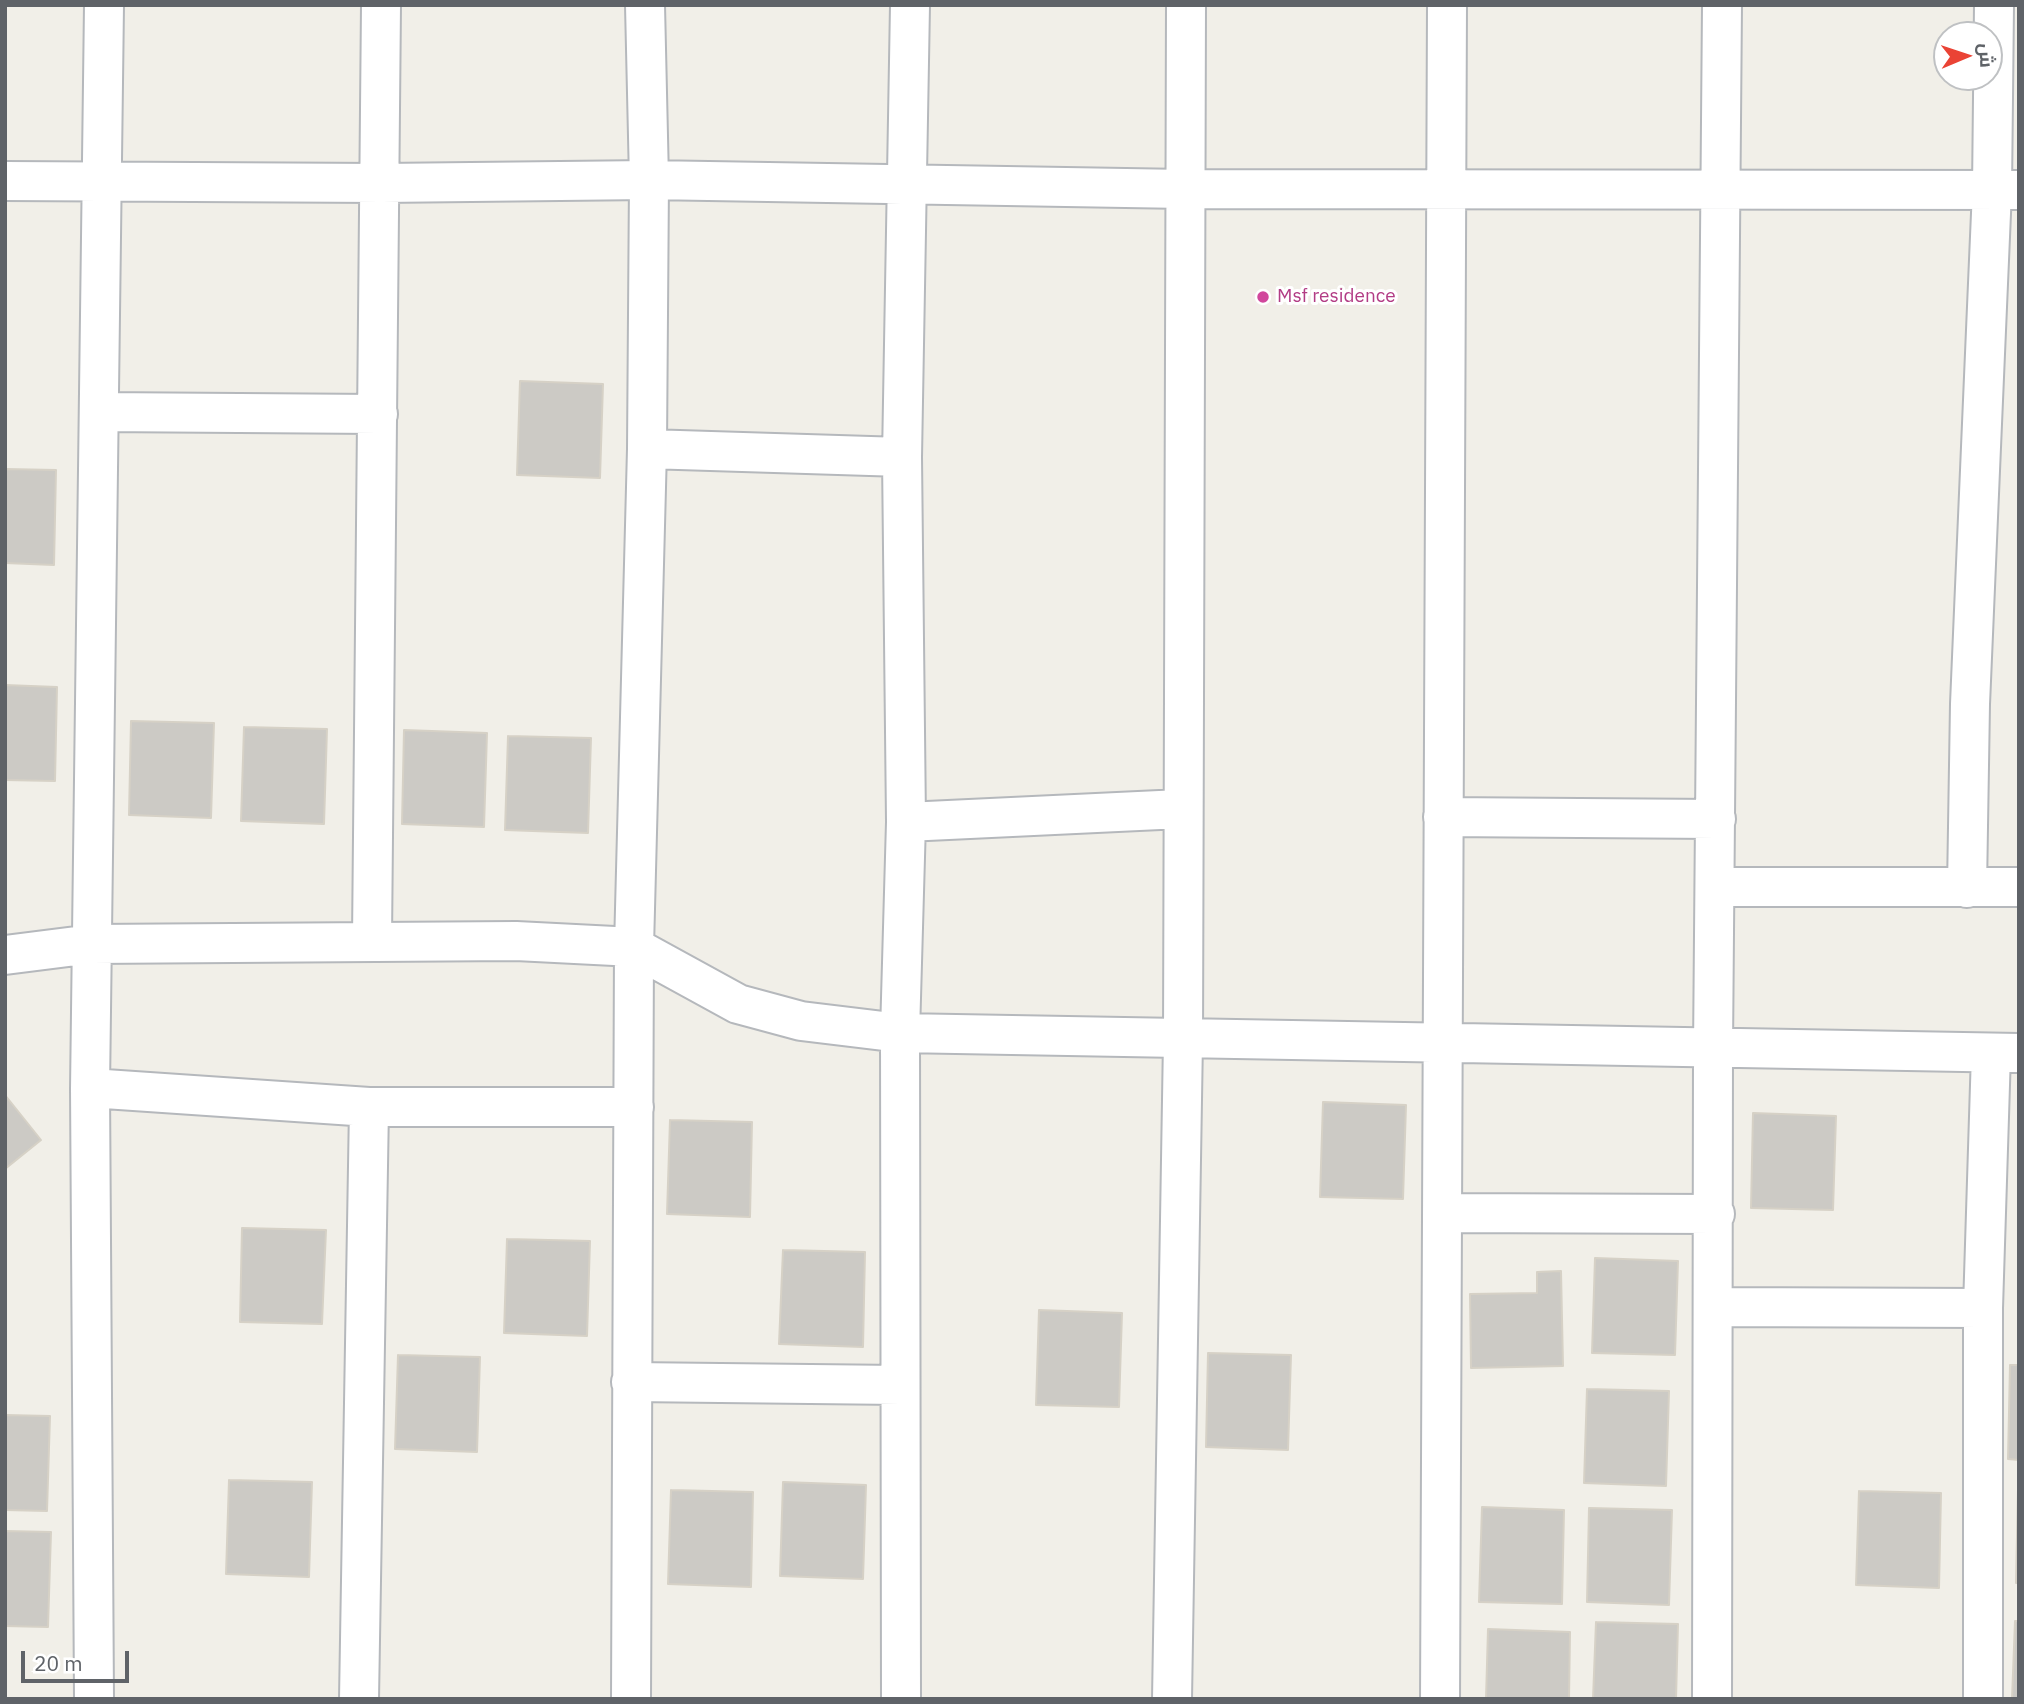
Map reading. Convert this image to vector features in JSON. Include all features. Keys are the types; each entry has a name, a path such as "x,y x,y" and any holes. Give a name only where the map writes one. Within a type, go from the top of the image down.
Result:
{"street":[{"path":"94,1699 90,1088 104,181 104,5"},
{"path":"372,940 382,183 381,5"},
{"path":"631,1699 634,947 647,449 649,180 645,5"},
{"path":"901,1699 900,1033 906,822 902,457 909,186 910,5"},
{"path":"1172,1699 1183,1040 1181,809 1186,5"},
{"path":"1440,1699 1447,5"},
{"path":"1712,1699 1715,1307 1713,1049 1722,5"},
{"path":"1967,888 1970,704 2005,190 1994,5"},
{"path":"5,181 382,183 649,180 1185,189 2005,190"},
{"path":"100,412 378,414"},
{"path":"647,449 902,457"},
{"path":"906,822 1181,809"},
{"path":"1443,817 1716,819"},
{"path":"1715,887 2019,887"},
{"path":"5,955 92,944 516,941 634,947 738,1004 801,1021 900,1033 2005,1053 1983,1308 1983,1699"},
{"path":"90,1088 369,1107 634,1107"},
{"path":"359,1699 369,1107"},
{"path":"1443,1213 1715,1214"},
{"path":"1715,1307 1983,1308"},
{"path":"631,1382 900,1385"}],"building":[{"path":"520,381 603,384 600,478 517,475"},
{"path":"5,469 56,470 54,565 5,563"},
{"path":"5,685 57,687 55,781 5,780"},
{"path":"131,721 214,723 211,818 129,815"},
{"path":"244,727 327,729 324,824 241,821"},
{"path":"404,730 487,733 484,827 402,824"},
{"path":"508,736 591,738 588,833 505,830"},
{"path":"5,1095 41,1140 5,1169"},
{"path":"1323,1102 1406,1105 1403,1199 1320,1197"},
{"path":"1753,1113 1836,1116 1833,1210 1751,1208"},
{"path":"670,1120 752,1122 750,1217 667,1214"},
{"path":"242,1228 326,1230 322,1324 240,1322"},
{"path":"507,1239 590,1241 587,1336 504,1333"},
{"path":"783,1250 865,1252 863,1347 779,1344"},
{"path":"1595,1258 1678,1261 1675,1355 1592,1353"},
{"path":"1561,1271 1563,1366 1471,1368 1470,1294 1537,1293 1537,1272"},
{"path":"1039,1310 1122,1313 1119,1407 1036,1405"},
{"path":"1208,1353 1291,1355 1288,1450 1206,1447"},
{"path":"398,1355 480,1357 477,1452 395,1449"},
{"path":"2010,1365 2019,1365 2019,1460 2008,1459"},
{"path":"1587,1389 1669,1391 1666,1486 1584,1483"},
{"path":"5,1415 50,1416 47,1511 5,1510"},
{"path":"229,1480 312,1482 309,1577 226,1574"},
{"path":"783,1482 866,1485 863,1579 780,1576"},
{"path":"2018,1489 2019,1583 2016,1583"},
{"path":"671,1490 753,1492 751,1587 668,1584"},
{"path":"1859,1491 1941,1493 1939,1588 1856,1585"},
{"path":"1482,1507 1564,1510 1562,1604 1479,1602"},
{"path":"1589,1508 1672,1510 1669,1605 1587,1602"},
{"path":"5,1531 51,1532 48,1627 5,1626"},
{"path":"2015,1621 2019,1621 2019,1699 2012,1699"},
{"path":"1596,1622 1678,1624 1676,1699 1593,1699"},
{"path":"1488,1629 1570,1632 1569,1699 1486,1699"}],"place":[{"name":"Msf residence","path":"1263,297"}]}
